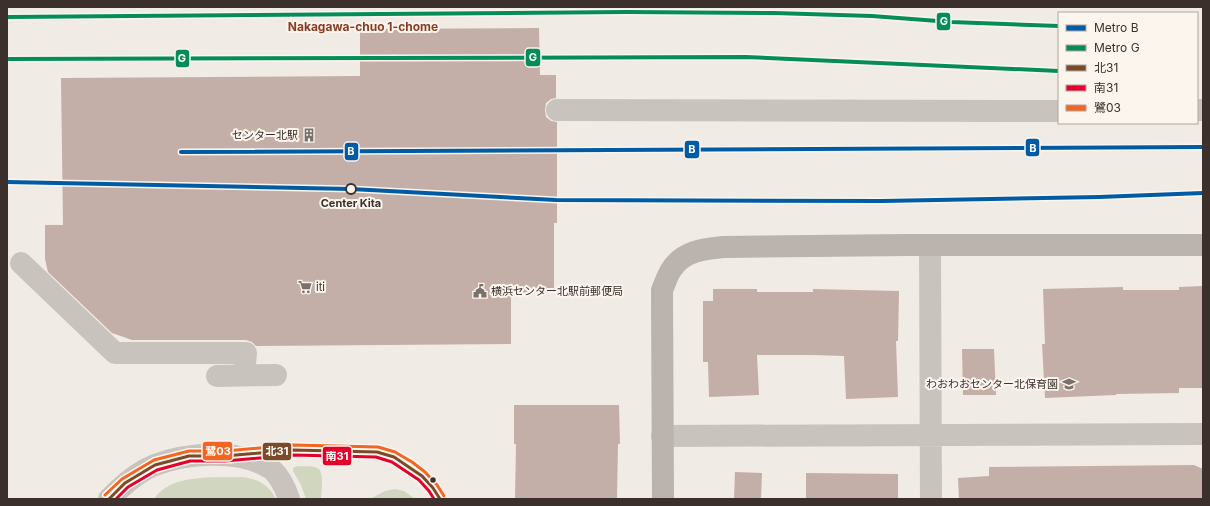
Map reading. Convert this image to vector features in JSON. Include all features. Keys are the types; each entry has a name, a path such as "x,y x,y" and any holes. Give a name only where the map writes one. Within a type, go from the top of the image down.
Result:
{"street":[{"path":"557,110 1058,111"},
{"path":"930,245 931,499"},
{"path":"663,499 662,290 671,270 685,256 701,249 723,246 1203,245"},
{"path":"21,263 115,353 246,353 244,375"},
{"path":"217,376 276,375"},
{"path":"662,436 1203,434"},
{"path":"109,499 125,483 155,465 189,456 225,456 248,458 269,467 285,487 289,499"}],"green space":[{"path":"297,466 312,467 319,470 322,477 321,499 306,499 301,485 293,471 293,468"},
{"path":"242,477 253,479 262,483 270,490 276,499 154,499 161,491 182,481 207,478"},
{"path":"395,489 404,491 415,499 370,499 385,491"}],"building":[{"path":"539,28 540,75 556,75 556,98 551,99 546,103 545,110 546,117 551,121 557,122 557,223 554,223 554,293 511,293 511,344 256,346 252,342 246,340 132,340 112,333 48,272 45,259 45,225 63,225 61,78 360,76 360,29"},
{"path":"1203,286 1203,388 1179,388 1179,393 1116,394 1045,398 1042,344 1045,344 1043,289 1123,287 1123,290 1179,290 1179,287"},
{"path":"713,289 757,289 757,292 813,292 813,289 899,291 898,341 896,341 898,397 846,399 844,356 757,355 759,395 709,397 708,362 703,362 703,301 713,301"},
{"path":"962,349 994,349 996,395 963,395"},
{"path":"514,405 619,405 620,444 618,444 617,499 515,499 516,444 514,444"},
{"path":"1194,465 1203,469 1203,499 959,499 958,478 989,476 989,467"},
{"path":"735,472 762,473 761,499 734,499"},
{"path":"806,473 898,474 898,499 806,499"}],"metro line":[{"name":"G","path":"7,17 626,12 774,13 872,16 951,22 1058,26"},
{"name":"G","path":"7,59 746,57 1058,71"},
{"name":"B","path":"181,152 1203,147"},
{"name":"B","path":"7,182 351,189 556,200 882,201 1099,197 1203,193"}],"transit line":[{"name":"鷺03","path":"105,495 122,479 154,460 189,451 225,451 293,445 378,447 395,452 425,472 437,485 444,496"},
{"name":"北31","path":"109,499 125,483 155,465 189,456 225,456 293,450 377,452 394,457 422,476 433,488 440,499"},
{"name":"南31","path":"116,499 128,487 157,470 190,461 225,461 293,455 376,457 392,462 419,480 434,499"}],"place":[{"name":"センター北駅","path":"309,135"},
{"name":"Center Kita","path":"351,189"},
{"name":"iti","path":"305,287"},
{"name":"横浜センター北駅前郵便局","path":"480,291"},
{"name":"わおわおセンター北保育園","path":"1069,384"}],"district":[{"name":"Nakagawa-chuo 1-chome","path":"363,27"}]}
